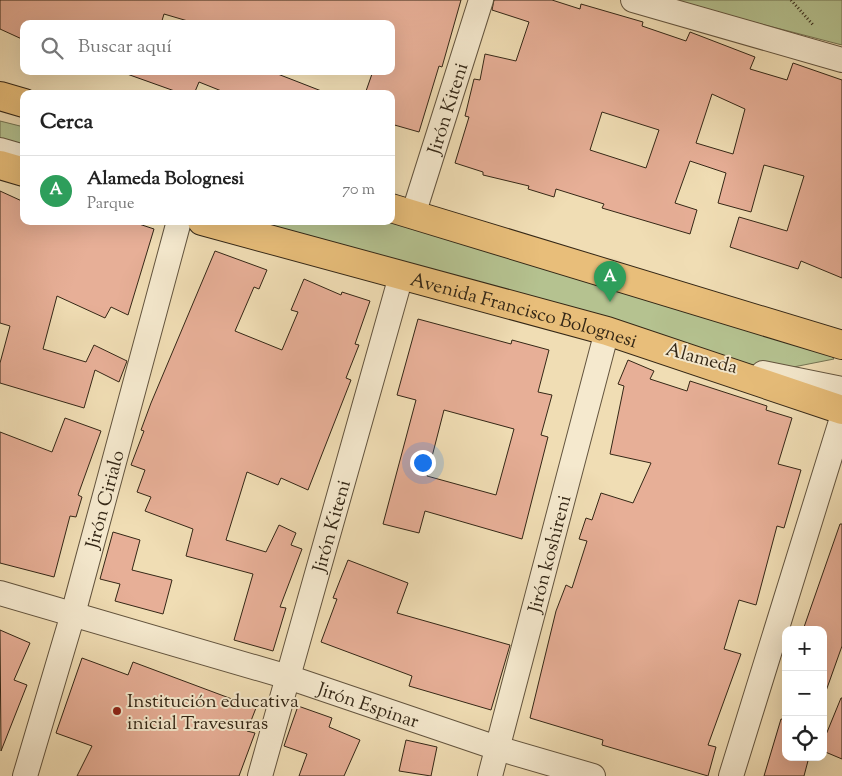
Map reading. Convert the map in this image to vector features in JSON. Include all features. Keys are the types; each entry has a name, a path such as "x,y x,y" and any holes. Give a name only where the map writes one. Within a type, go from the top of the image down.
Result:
{"main road":[{"path":"0,96 20,102"},
{"path":"0,166 20,171"},
{"path":"402,212 842,345"},
{"name":"Avenida Francisco Bolognesi","path":"216,225 607,331 842,410"}],"street":[{"name":"Jirón Kiteni","path":"402,212 481,0"},
{"path":"633,0 842,60"},
{"path":"0,150 20,156"},
{"name":"Jirón Cirialo","path":"24,776 73,614 179,225"},
{"name":"Alameda","path":"262,225 401,265 607,331 763,373 842,389"},
{"name":"Jirón Kiteni","path":"260,776 400,276"},
{"name":"Jirón koshireni","path":"490,776 607,331"},
{"path":"731,776 842,418"},
{"name":"Jirón Espinar","path":"0,593 288,677 497,748 593,776"}],"path":[{"path":"791,0 814,26 823,29"}],"green space":[{"path":"669,0 842,0 842,45"},
{"path":"0,121 20,126 20,171 0,165"},
{"path":"395,222 803,327 834,359 763,373 217,225 395,225"}],"building":[{"path":"0,0 461,0 442,67 439,66 419,132 395,125 395,90 366,90 372,75 395,75 395,20 184,20 164,14 162,20 20,20 20,38 0,29"},
{"path":"494,0 552,0 580,9 581,4 643,22 642,26 686,41 690,32 755,57 750,69 787,80 793,63 842,80 842,278 801,261 798,269 730,247 739,217 787,231 804,176 764,165 751,212 718,203 726,173 690,161 675,203 697,210 690,234 602,208 604,204 556,189 554,197 528,189 529,186 483,175 483,172 455,163 469,117 465,116 474,79 480,80 485,54 516,61 529,22 492,10","holes":["712,94 745,109 733,154 696,143","602,112 659,130 646,168 590,150"]},
{"path":"130,75 280,75 319,90 219,90 199,82 196,90 172,90"},
{"path":"0,191 20,200 20,225 142,225 154,229 128,315 111,307 105,318 57,296 43,349 86,362 94,345 127,361 119,382 95,370 84,408 0,383 0,363 10,326 0,323"},
{"path":"215,251 267,270 259,289 254,287 235,331 282,350 298,312 291,310 304,279 341,295 342,292 370,301 355,344 359,345 346,378 351,380 308,490 281,478 278,485 247,472 226,540 266,552 279,525 296,533 291,545 302,549 280,607 286,608 273,651 234,640 253,574 186,556 193,529 145,511 151,497 137,492 145,470 131,465 144,431 141,430 151,403"},
{"path":"418,319 511,344 512,340 549,350 538,392 552,395 541,435 548,437 522,539 425,511 419,533 383,524 416,400 397,395","holes":["444,410 514,429 496,495 427,476"]},
{"path":"628,360 654,371 650,379 687,391 690,381 767,406 766,410 792,418 778,464 801,470 784,528 777,526 756,605 739,600 724,649 741,654 708,745 716,747 708,776 602,745 603,740 530,718 556,611 566,585 572,588 587,541 579,539 586,518 592,520 601,493 633,503 651,463 610,454 624,386 618,384"},
{"path":"65,418 101,431 78,495 82,497 76,517 70,516 54,577 0,563 0,432 52,452"},
{"path":"840,524 842,524 842,646 827,688 827,626 804,626"},
{"path":"113,532 140,540 132,570 172,580 163,614 115,601 120,584 100,579"},
{"path":"348,560 408,583 397,613 510,645 491,710 409,686 412,676 321,642 337,599 333,598"},
{"path":"0,630 30,643 14,680 27,685 1,751"},
{"path":"82,658 128,675 133,662 256,708 247,731 255,733 239,776 77,776 92,746 56,733"},
{"path":"842,698 842,759 827,753 827,732"},
{"path":"298,706 332,718 329,727 360,740 344,776 299,776 307,754 284,746"},
{"path":"782,719 782,761 808,761 804,776 764,776"},
{"path":"406,740 437,747 431,776 399,771"}],"place":[{"name":"Alameda Bolognesi","path":"610,302"},
{"name":"Institución educativa inicial Travesuras","path":"117,711"}]}
